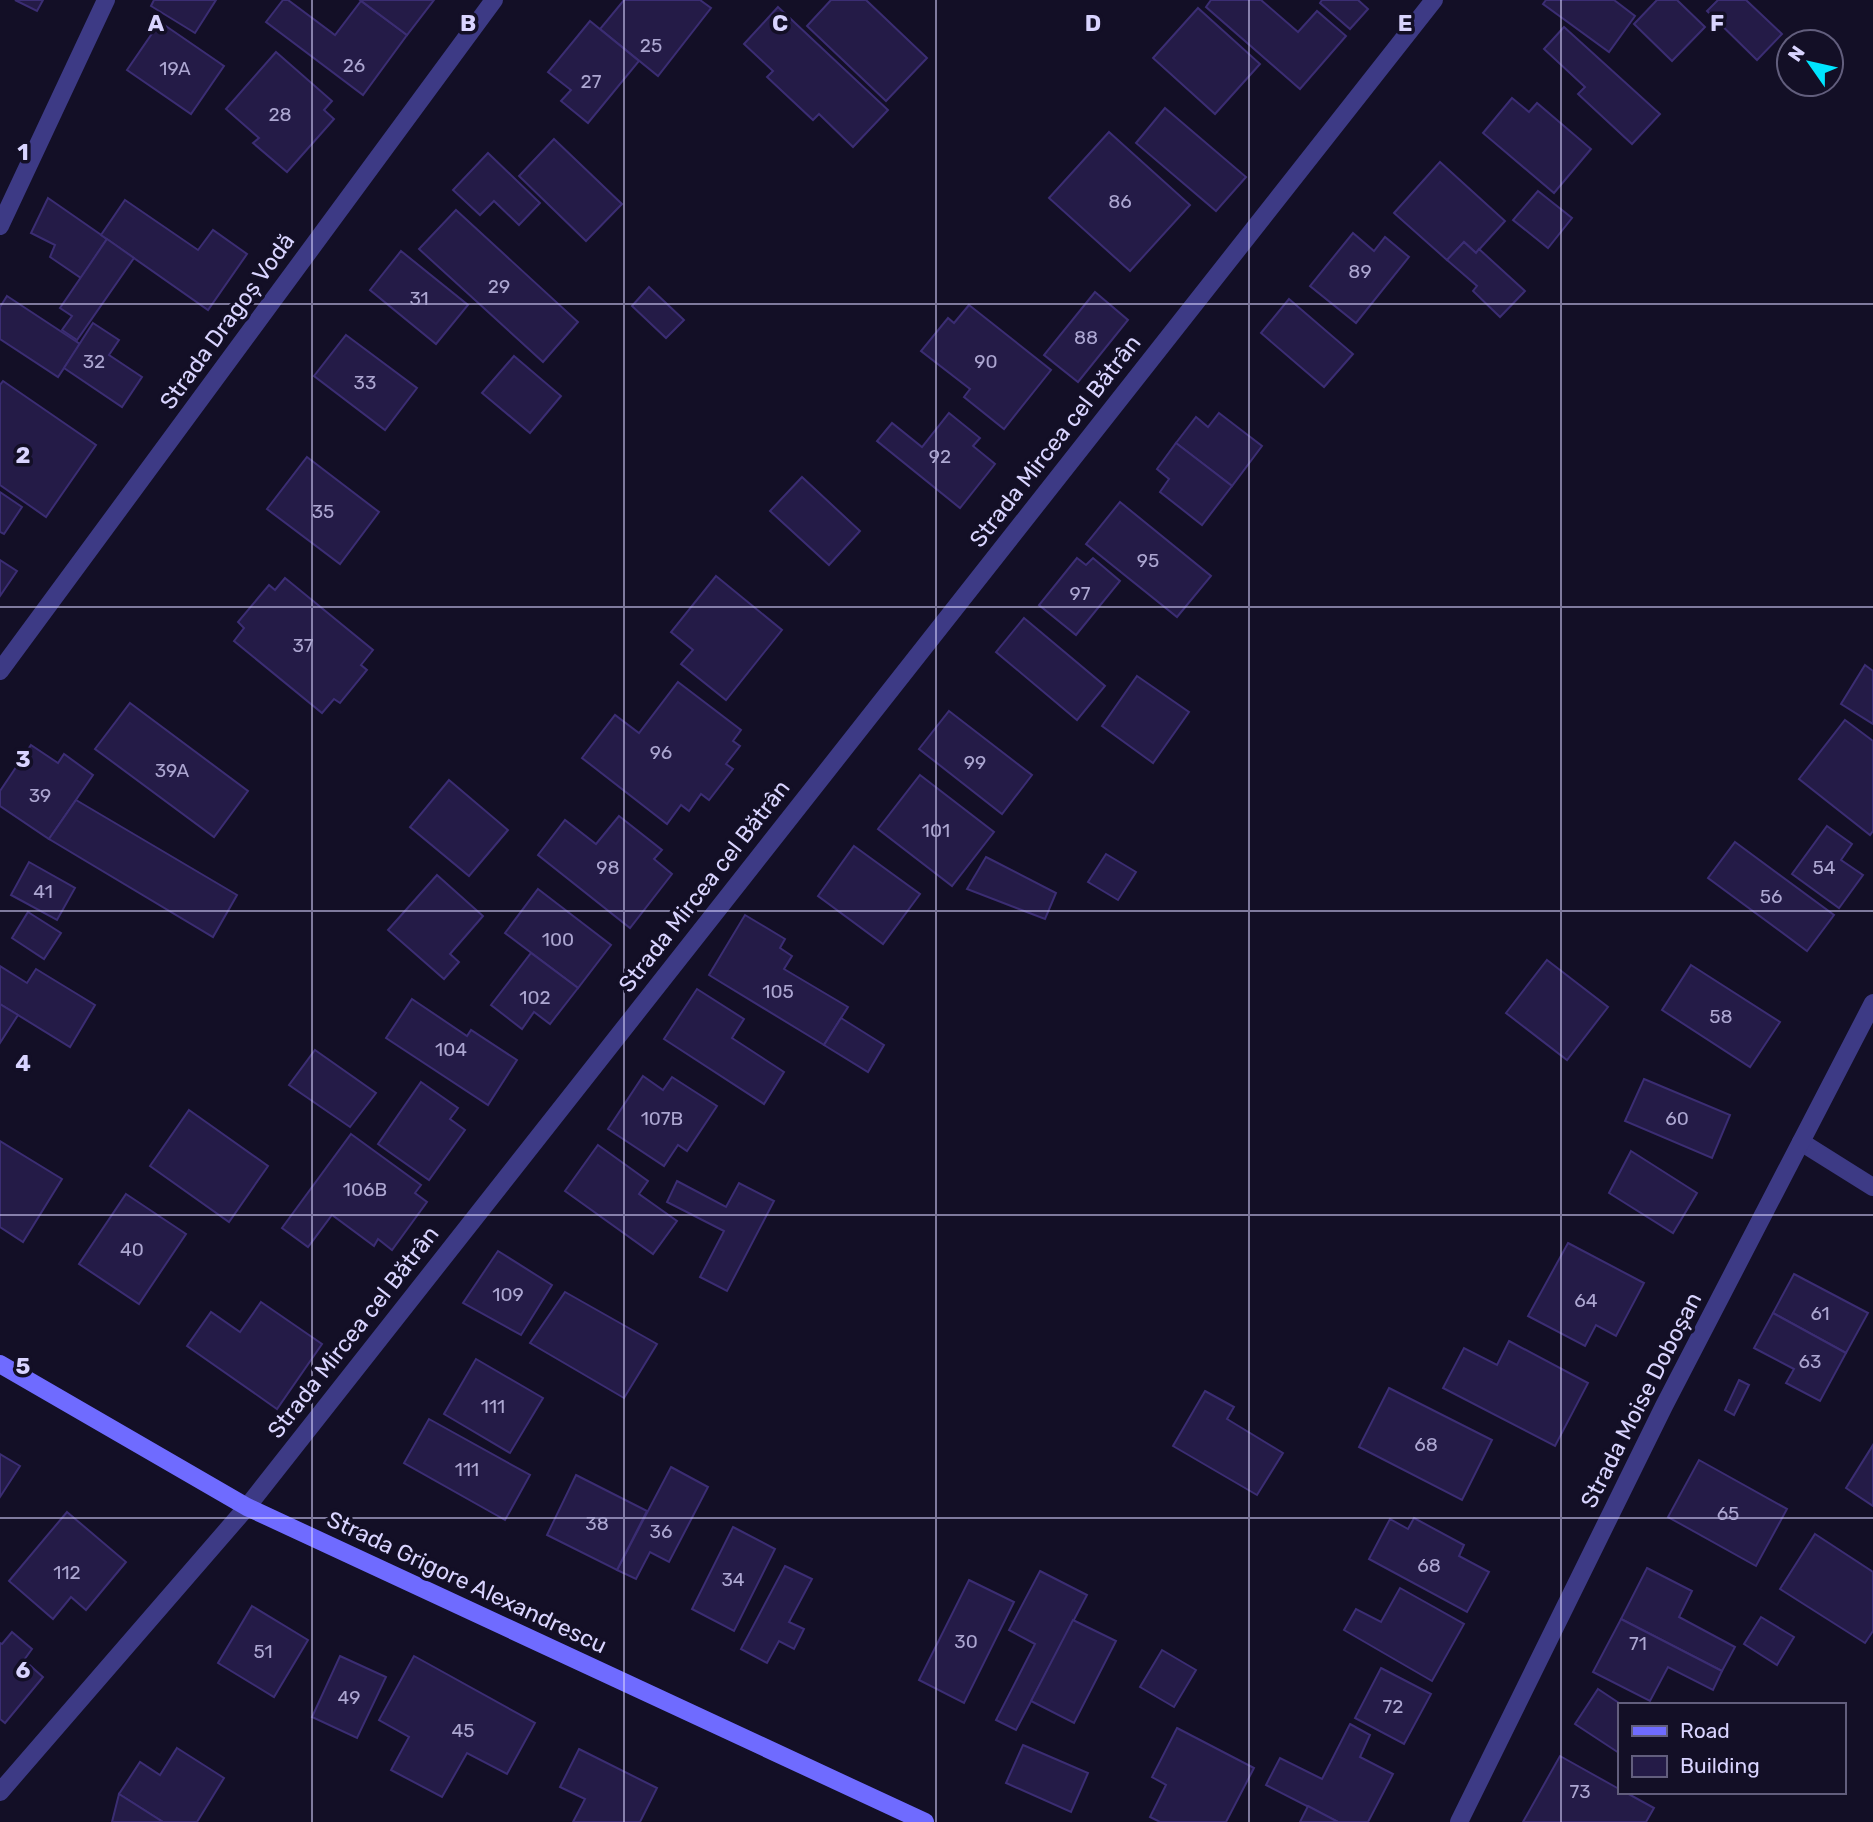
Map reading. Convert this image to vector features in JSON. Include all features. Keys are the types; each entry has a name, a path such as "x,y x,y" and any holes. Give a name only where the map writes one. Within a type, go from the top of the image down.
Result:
{"street":[{"path":"0,226 106,0"},
{"name":"Strada Dragoș Vodă","path":"0,671 494,0"},
{"name":"Strada Mircea cel Bătrân","path":"0,1791 247,1507 1434,0"},
{"name":"Strada Moise Doboșan","path":"1459,1822 1664,1406 1873,1003"},
{"path":"1801,1142 1873,1187"},
{"name":"Strada Grigore Alexandrescu","path":"0,1364 247,1507 925,1822"}],"building":[{"path":"15,0 43,0 37,11"},
{"path":"154,0 216,0 195,33 151,6"},
{"path":"283,0 288,0 335,35 361,1 407,35 363,95 266,22"},
{"path":"360,0 434,0 407,35"},
{"path":"624,0 700,0 711,8 658,76 600,29"},
{"path":"831,0 866,0 927,58 886,101 807,26"},
{"path":"1211,0 1261,0 1298,32 1317,11 1346,36 1300,89 1206,7"},
{"path":"1322,0 1358,0 1368,9 1350,29 1320,3"},
{"path":"1546,0 1614,0 1635,16 1609,52 1543,4"},
{"path":"1657,0 1677,0 1705,27 1672,61 1634,24"},
{"path":"1718,0 1746,0 1776,28 1775,41 1757,60 1707,11"},
{"path":"778,7 888,110 853,147 819,114 813,120 767,77 773,71 744,44"},
{"path":"1198,8 1260,64 1215,114 1153,58"},
{"path":"590,21 639,61 588,123 561,101 571,90 548,72"},
{"path":"160,22 224,66 191,114 127,70"},
{"path":"1564,27 1660,114 1632,144 1578,94 1585,87 1544,49"},
{"path":"276,52 332,101 324,110 334,119 287,172 253,143 259,138 226,109"},
{"path":"1512,98 1529,112 1537,103 1591,149 1554,193 1483,133"},
{"path":"1165,108 1246,177 1216,211 1136,143"},
{"path":"1109,132 1190,205 1130,271 1049,198"},
{"path":"554,139 622,204 586,241 519,176"},
{"path":"488,153 540,203 519,225 494,201 480,215 453,190"},
{"path":"1440,162 1505,221 1476,253 1464,242 1447,260 1394,213"},
{"path":"1538,191 1572,218 1548,248 1513,220"},
{"path":"48,198 107,239 81,278 50,257 55,245 31,233"},
{"path":"125,200 198,250 213,230 247,254 208,310 101,235"},
{"path":"456,210 578,322 543,362 419,249"},
{"path":"1353,233 1374,251 1385,237 1409,257 1356,323 1310,286"},
{"path":"107,239 134,258 77,340 62,330 72,316 60,308"},
{"path":"1464,242 1476,253 1479,249 1525,291 1500,317 1473,291 1477,286 1447,260"},
{"path":"401,251 468,305 436,344 370,290"},
{"path":"649,287 684,320 666,338 632,306"},
{"path":"1095,292 1128,320 1078,382 1044,355"},
{"path":"7,296 80,344 58,377 0,339 0,307"},
{"path":"1289,299 1353,354 1324,387 1261,333"},
{"path":"969,305 1051,370 1004,429 964,397 970,389 921,351 948,318 954,323"},
{"path":"93,323 119,340 109,355 142,377 122,407 64,368"},
{"path":"346,335 417,388 385,430 314,376"},
{"path":"514,356 561,396 530,433 482,393"},
{"path":"3,381 96,445 46,517 0,485 0,385"},
{"path":"949,413 980,438 973,446 995,464 960,508 877,441 892,423 922,447"},
{"path":"1219,413 1262,446 1232,486 1176,443 1196,417 1208,427"},
{"path":"1176,443 1232,486 1202,525 1160,492 1169,479 1157,469"},
{"path":"307,457 379,512 340,564 267,509"},
{"path":"802,477 860,531 829,565 770,511"},
{"path":"0,492 22,507 4,534 0,532"},
{"path":"1120,502 1211,576 1177,617 1086,544"},
{"path":"1077,558 1086,565 1093,558 1120,581 1076,635 1039,605"},
{"path":"0,560 17,571 0,596"},
{"path":"716,576 782,630 726,700 681,664 693,650 671,632"},
{"path":"285,578 373,650 361,665 367,670 340,703 334,699 322,713 234,641 244,628 238,622 269,585 275,590"},
{"path":"1024,618 1105,686 1077,720 996,652"},
{"path":"1865,665 1873,671 1873,724 1841,704"},
{"path":"1137,676 1189,712 1153,763 1102,726"},
{"path":"678,682 741,730 733,741 740,746 726,764 733,769 709,800 701,794 689,811 681,805 667,824 582,758 615,715 639,733"},
{"path":"130,703 248,791 214,837 95,749"},
{"path":"949,711 1032,775 1002,814 919,749"},
{"path":"1845,720 1873,741 1873,831 1870,835 1799,779"},
{"path":"31,745 58,763 64,754 93,775 49,839 0,806 0,791"},
{"path":"920,775 994,832 952,886 878,829"},
{"path":"449,780 508,830 469,876 410,827"},
{"path":"76,800 237,895 213,937 49,839"},
{"path":"619,816 662,850 654,859 672,874 630,928 538,855 565,820 596,844"},
{"path":"1827,826 1852,844 1841,860 1863,875 1839,908 1792,874"},
{"path":"1735,842 1834,915 1807,951 1708,878"},
{"path":"854,846 920,894 883,944 818,896"},
{"path":"1106,854 1136,872 1118,900 1088,882"},
{"path":"986,857 1056,893 1045,919 967,889"},
{"path":"29,862 75,888 57,920 11,895"},
{"path":"437,875 483,916 450,954 459,962 444,979 388,930"},
{"path":"538,889 611,945 578,988 505,933"},
{"path":"28,912 61,933 44,959 12,938"},
{"path":"745,915 785,939 780,948 792,956 784,969 848,1007 824,1045 709,975"},
{"path":"531,953 578,988 550,1024 534,1012 522,1029 491,1005"},
{"path":"1547,960 1608,1007 1567,1060 1506,1013"},
{"path":"1691,965 1780,1022 1750,1067 1662,1010"},
{"path":"0,966 27,983 36,969 95,1005 70,1047 0,1004"},
{"path":"697,989 744,1019 732,1038 784,1072 764,1104 664,1039"},
{"path":"412,999 467,1036 471,1030 517,1060 488,1105 386,1038"},
{"path":"0,1004 18,1015 0,1043"},
{"path":"841,1018 884,1045 868,1072 824,1045"},
{"path":"315,1050 376,1093 350,1127 289,1085"},
{"path":"643,1076 663,1090 672,1077 717,1106 687,1151 678,1145 664,1166 608,1129"},
{"path":"1644,1079 1730,1115 1712,1158 1625,1121"},
{"path":"421,1082 458,1108 450,1119 465,1130 429,1180 378,1144"},
{"path":"189,1110 268,1166 229,1222 150,1166"},
{"path":"351,1134 421,1185 415,1193 427,1202 392,1250 378,1239 374,1246 332,1215 308,1247 282,1228"},
{"path":"0,1141 62,1179 23,1242 0,1227"},
{"path":"598,1145 648,1181 639,1194 677,1221 653,1254 565,1191"},
{"path":"1631,1151 1697,1193 1673,1233 1609,1193"},
{"path":"677,1181 726,1207 739,1183 774,1201 727,1291 700,1277 724,1231 667,1202"},
{"path":"126,1194 186,1234 139,1304 79,1264"},
{"path":"1568,1243 1644,1283 1616,1336 1596,1325 1585,1346 1528,1316"},
{"path":"498,1251 552,1285 521,1335 463,1303"},
{"path":"1794,1274 1868,1313 1846,1353 1773,1313"},
{"path":"565,1292 657,1344 624,1398 530,1343"},
{"path":"261,1302 322,1344 277,1409 187,1346 211,1312 240,1332"},
{"path":"1773,1313 1846,1353 1820,1401 1786,1383 1794,1369 1754,1348"},
{"path":"1509,1341 1588,1383 1555,1446 1443,1388 1464,1348 1497,1365"},
{"path":"476,1359 543,1398 510,1453 444,1414"},
{"path":"1739,1380 1749,1385 1734,1415 1725,1410"},
{"path":"1389,1388 1492,1440 1462,1500 1359,1447"},
{"path":"1205,1391 1234,1407 1227,1419 1283,1453 1257,1495 1173,1446"},
{"path":"429,1419 530,1475 505,1520 404,1463"},
{"path":"1873,1445 1873,1506 1846,1488"},
{"path":"0,1454 20,1466 0,1497"},
{"path":"1699,1460 1787,1509 1756,1566 1668,1517"},
{"path":"671,1467 708,1487 669,1562 650,1552 636,1579 617,1570"},
{"path":"576,1475 647,1511 617,1570 547,1535"},
{"path":"67,1512 126,1562 86,1610 71,1597 53,1619 9,1581"},
{"path":"1414,1518 1464,1545 1459,1556 1489,1572 1467,1612 1369,1559 1390,1519 1408,1529"},
{"path":"733,1527 775,1549 734,1631 692,1609"},
{"path":"1815,1534 1873,1572 1873,1631 1865,1643 1780,1589"},
{"path":"785,1566 812,1579 789,1622 804,1629 794,1649 779,1641 767,1663 741,1649"},
{"path":"1647,1568 1692,1591 1679,1617 1735,1647 1722,1671 1621,1619"},
{"path":"1040,1571 1087,1595 1016,1730 996,1720 1035,1644 1009,1630"},
{"path":"969,1580 1014,1602 964,1703 919,1680"},
{"path":"1400,1588 1464,1624 1432,1681 1344,1630 1356,1609 1381,1622"},
{"path":"252,1606 308,1640 274,1697 218,1663"},
{"path":"1761,1617 1794,1637 1777,1665 1744,1644"},
{"path":"1621,1619 1722,1671 1713,1690 1668,1667 1650,1701 1593,1672"},
{"path":"1073,1620 1116,1641 1074,1723 1031,1701"},
{"path":"12,1632 32,1649 24,1660 43,1677 5,1723 0,1719 0,1643"},
{"path":"1162,1650 1196,1670 1174,1707 1140,1687"},
{"path":"340,1656 386,1677 357,1738 312,1717"},
{"path":"414,1656 535,1723 507,1774 467,1753 442,1797 391,1770 409,1737 379,1720"},
{"path":"1381,1668 1431,1694 1404,1744 1355,1718"},
{"path":"1598,1689 1619,1703 1618,1752 1575,1724"},
{"path":"1350,1724 1370,1735 1360,1757 1393,1774 1368,1822 1338,1822 1266,1785 1280,1758 1322,1779"},
{"path":"1177,1728 1254,1768 1226,1822 1160,1822 1150,1817 1166,1785 1152,1777"},
{"path":"1023,1745 1088,1773 1071,1812 1006,1783"},
{"path":"177,1748 224,1778 197,1822 163,1822 119,1794 140,1762 160,1775"},
{"path":"579,1749 657,1788 640,1822 573,1822 585,1799 560,1787"},
{"path":"1560,1756 1618,1788 1618,1794 1629,1794 1654,1808 1646,1822 1523,1822"},
{"path":"119,1794 163,1822 112,1822"},
{"path":"1308,1806 1338,1822 1300,1822"}]}
